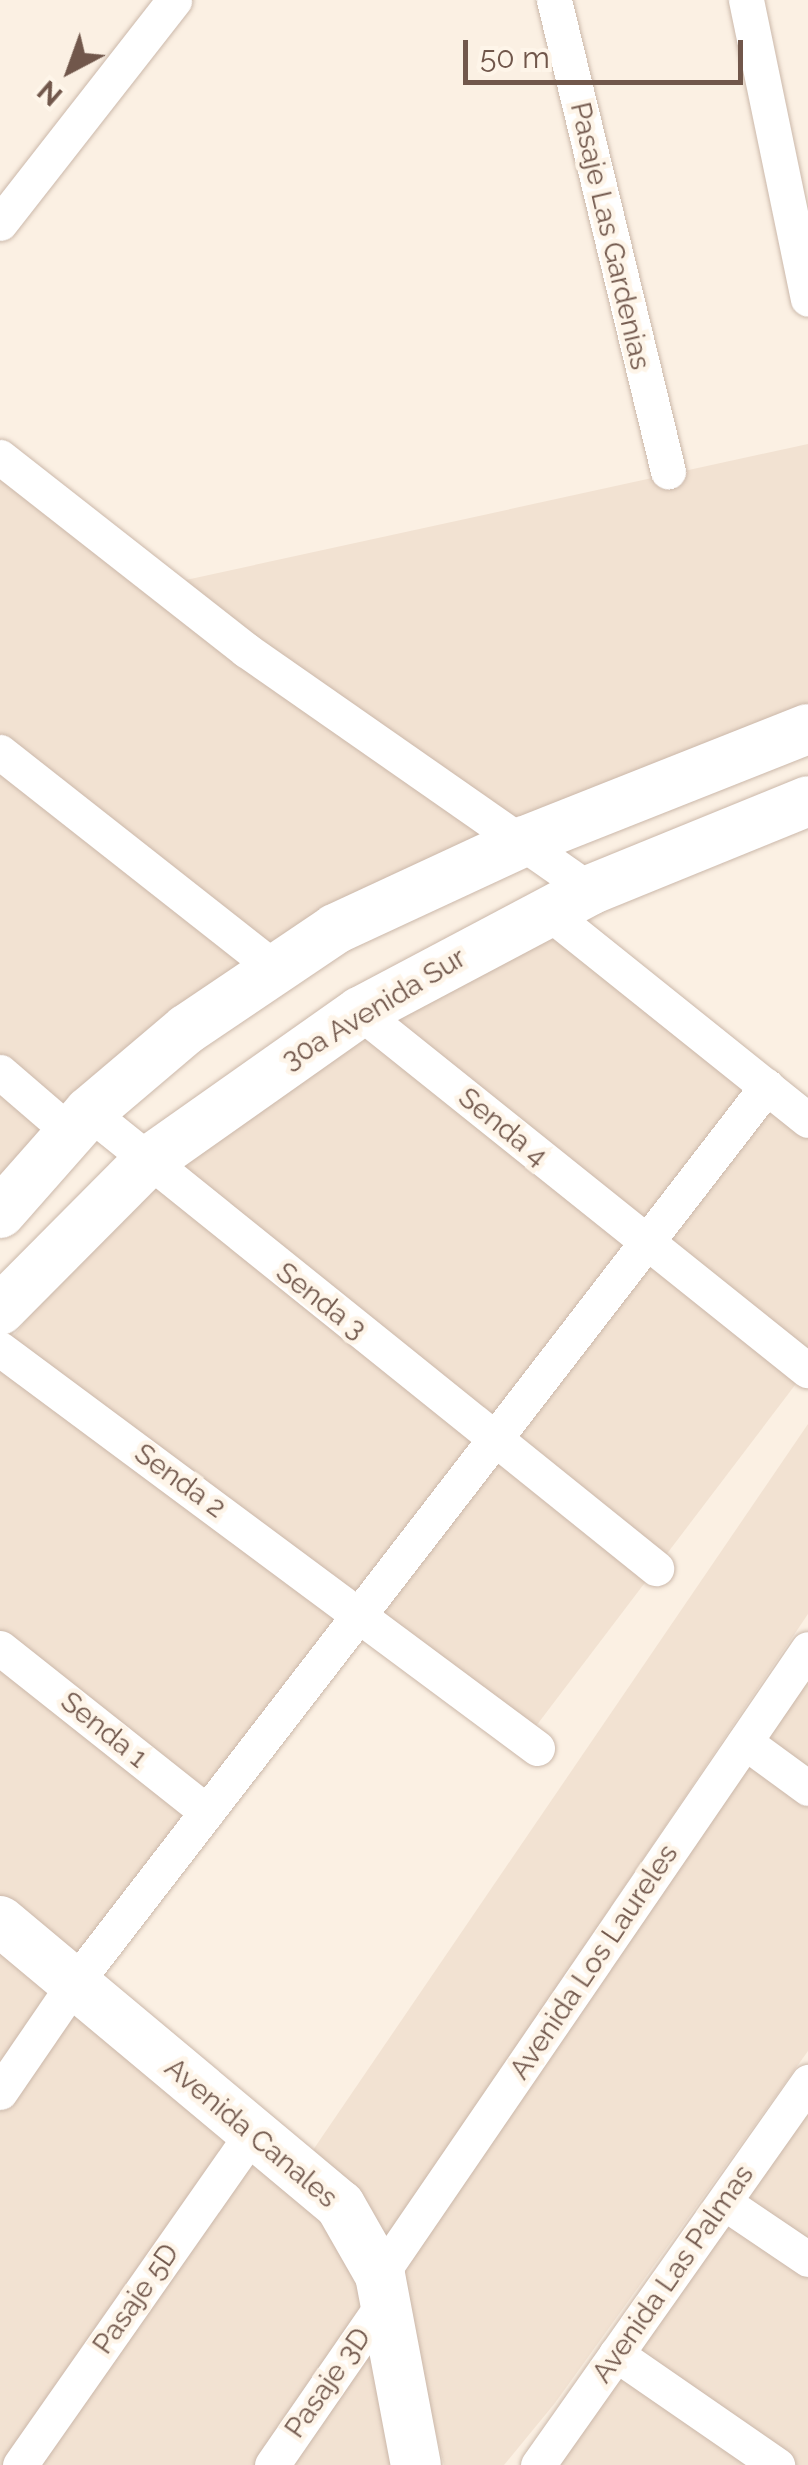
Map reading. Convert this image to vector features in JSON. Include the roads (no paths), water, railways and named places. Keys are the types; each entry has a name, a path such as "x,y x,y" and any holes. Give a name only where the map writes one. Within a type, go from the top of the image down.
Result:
{"street":[{"path":"0,223 174,0"},
{"name":"Pasaje Las Gardenias","path":"554,0 668,471"},
{"path":"746,0 808,300"},
{"path":"0,457 246,650 525,841 568,900 808,1120"},
{"path":"0,1213 80,1122 274,968 335,929 525,841 808,729"},
{"path":"0,752 274,968"},
{"name":"30a Avenida Sur","path":"0,1310 147,1162 360,1012 568,900 808,801"},
{"name":"Senda 4","path":"360,1012 806,1370"},
{"name":"Senda 3","path":"0,1072 147,1162 656,1568"},
{"path":"0,2092 74,1984 767,1086"},
{"name":"Senda 2","path":"0,1350 537,1748"},
{"name":"Senda 1","path":"0,1648 207,1812"},
{"name":"Avenida Los Laureles","path":"382,2288 808,1649"},
{"path":"744,1742 808,1788"},
{"name":"Avenida Canales","path":"0,1921 340,2204 382,2288 416,2465"},
{"name":"Avenida Las Palmas","path":"538,2465 808,2082"},
{"name":"Pasaje 5D","path":"20,2465 252,2134"},
{"path":"725,2203 808,2260"},
{"name":"Pasaje 3D","path":"272,2465 382,2288"},
{"path":"616,2354 777,2465"}]}
